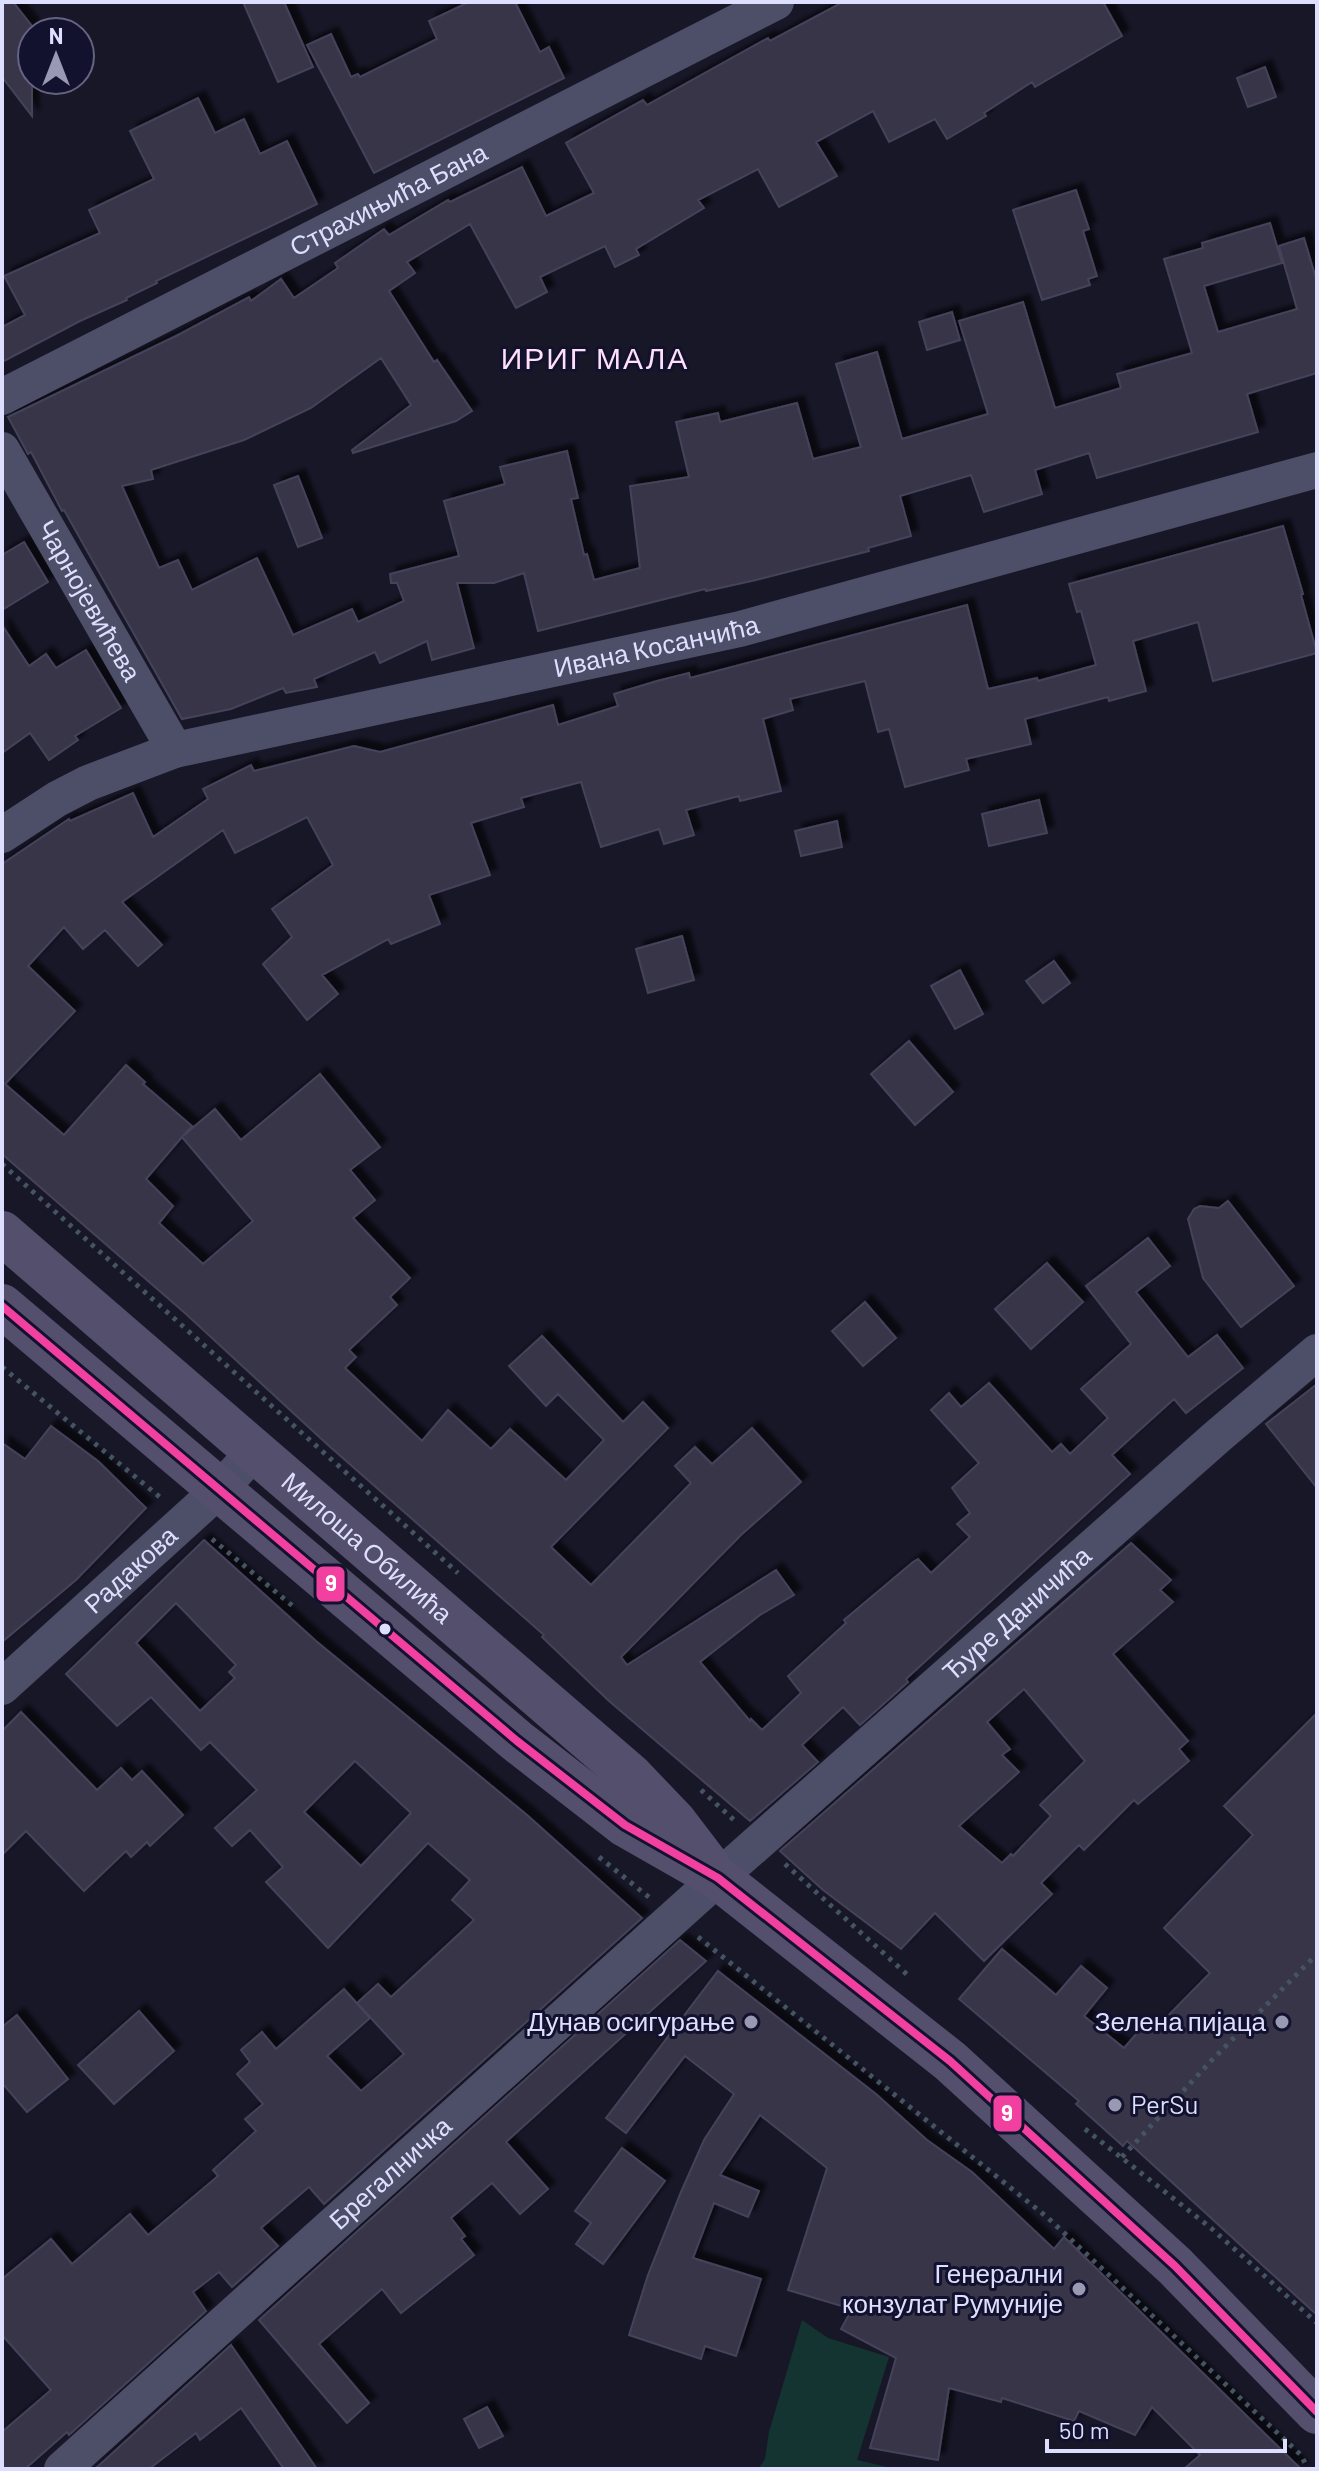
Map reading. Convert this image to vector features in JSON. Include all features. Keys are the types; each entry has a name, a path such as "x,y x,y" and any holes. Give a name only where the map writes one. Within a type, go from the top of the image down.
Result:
{"main road":[{"name":"Милоша Обилића","path":"2,1233 631,1776 675,1822 718,1878"},
{"name":"Милоша Обилића","path":"2,1306 517,1741 599,1806 656,1844 718,1878 950,2061 1175,2266 1313,2399"}],"street":[{"name":"Страхињића Бана","path":"2,397 776,2"},
{"name":"Чарнојевићева","path":"2,450 175,750"},
{"name":"Ивана Косанчића","path":"2,835 88,783 175,750 740,629 1317,470"},
{"name":"Ђуре Даничића","path":"718,1878 1317,1352"},
{"name":"Радакова","path":"2,1687 220,1489 256,1450"},
{"name":"Брегалничка","path":"62,2469 718,1878"}],"path":[{"path":"1122,2157 1317,1954"}],"green space":[{"path":"802,2320 828,2338 889,2357 857,2460 896,2469 758,2469 765,2459 769,2432"}],"building":[{"path":"2,2 13,2 24,16 16,16 16,95 2,77"},
{"path":"243,2 284,2 313,67 278,82"},
{"path":"469,2 515,2 540,52 549,47 564,78 374,173 307,45 331,34 351,77 358,74 360,77 437,39 429,21"},
{"path":"843,2 1103,2 1122,36 1035,87 1032,82 984,113 986,116 947,139 935,119 889,142 873,111 816,142 837,176 779,207 758,169 698,200 704,208 636,249 639,255 615,267 605,246 540,277 547,292 516,308 470,224 407,262 415,273 389,291 434,362 437,360 472,411 456,421 353,453 352,450 411,405 381,358 311,408 244,440 151,470 153,479 122,486 159,568 178,560 192,590 257,558 293,635 352,609 358,622 404,601 397,583 391,583 390,574 459,556 444,501 505,484 500,467 567,451 578,498 571,499 584,555 587,554 594,580 640,568 630,486 689,477 676,422 718,413 720,422 797,403 813,459 861,447 836,364 877,352 902,439 988,414 959,321 1023,302 1055,408 1121,388 1117,374 1192,353 1164,259 1203,248 1202,243 1270,223 1282,263 1204,286 1218,332 1297,309 1279,246 1304,238 1317,282 1317,373 1247,394 1258,432 1097,478 1089,453 1035,470 1042,494 984,512 971,475 900,496 911,536 868,548 869,551 756,580 705,589 538,631 524,573 494,583 457,583 474,648 432,660 427,641 380,663 375,652 314,679 317,687 286,693 283,688 231,709 182,719 31,452 28,454 8,417 249,297 251,301 281,279 294,298 338,268 335,263 384,229 389,235 448,200 450,202 522,167 546,216 594,193 566,143 643,100 647,105 768,38 770,41"},
{"path":"1265,67 1276,97 1248,107 1237,78"},
{"path":"17,96 32,96 32,116"},
{"path":"198,98 215,133 244,119 260,154 287,141 317,204 156,281 127,300 2,362 2,327 25,315 4,276 100,233 89,210 154,179 130,131"},
{"path":"1076,190 1089,229 1083,231 1097,276 1088,279 1090,285 1042,300 1013,210"},
{"path":"952,312 960,340 927,350 919,322"},
{"path":"298,476 322,538 298,547 274,485"},
{"path":"1283,526 1317,653 1213,681 1198,622 1133,641 1146,691 1109,701 1108,697 1025,719 1031,744 966,759 969,770 905,787 889,729 878,732 865,681 790,699 793,710 763,719 781,791 740,801 739,796 686,810 694,835 664,844 659,829 601,847 581,782 521,798 524,807 471,823 490,875 429,895 440,924 391,944 388,939 322,975 338,994 307,1020 263,964 292,937 272,909 333,865 307,817 235,853 223,830 122,902 162,945 138,966 105,930 83,949 64,927 28,966 75,1011 5,1084 64,1135 126,1065 145,1082 143,1084 192,1126 183,1136 215,1109 241,1140 320,1074 380,1147 350,1170 375,1200 353,1218 410,1278 390,1297 397,1305 349,1350 356,1357 345,1368 422,1441 448,1410 491,1449 510,1429 566,1480 604,1440 558,1394 546,1406 509,1366 542,1336 623,1422 643,1402 668,1428 551,1547 591,1585 691,1483 675,1466 695,1447 712,1464 752,1428 801,1482 741,1535 621,1657 627,1665 776,1570 794,1595 760,1615 700,1662 750,1721 762,1730 801,1693 788,1676 846,1623 844,1620 913,1562 918,1559 931,1573 970,1537 957,1524 970,1513 952,1488 979,1463 931,1410 949,1393 961,1407 989,1383 1052,1452 1061,1444 1070,1454 1108,1418 1081,1389 1131,1344 1086,1286 1148,1238 1170,1266 1136,1292 1188,1357 1217,1335 1243,1368 1186,1413 1174,1399 1112,1455 1130,1474 860,1725 843,1707 802,1745 818,1762 750,1821 609,1701 542,1637 544,1635 328,1445 186,1314 2,1154 2,864 69,819 133,793 153,837 208,799 203,789 251,765 254,771 354,746 380,752 553,705 558,725 618,706 614,694 657,681 689,673 690,678 967,605 988,689 1037,678 1038,681 1096,665 1081,611 1077,612 1069,584","holes":["182,1137 253,1221 203,1264 159,1223 173,1206 146,1179"]},
{"path":"24,542 48,582 2,610 2,555"},
{"path":"2,625 29,666 46,654 56,668 86,650 121,708 75,736 78,740 49,760 30,733 2,753"},
{"path":"1039,800 1047,833 989,846 982,814"},
{"path":"837,821 842,847 801,856 795,831"},
{"path":"682,936 694,980 648,993 636,949"},
{"path":"1054,961 1070,983 1043,1003 1026,981"},
{"path":"960,970 983,1014 955,1029 931,986"},
{"path":"909,1041 953,1092 915,1125 871,1074"},
{"path":"1228,1201 1294,1286 1241,1327 1203,1278 1188,1219 1200,1206 1219,1208"},
{"path":"1047,1263 1083,1302 1031,1349 995,1309"},
{"path":"865,1302 896,1338 863,1366 832,1331"},
{"path":"1317,1384 1317,1488 1266,1424"},
{"path":"51,1426 98,1461 146,1508 76,1580 2,1642 2,1443 25,1459"},
{"path":"204,1540 316,1641 527,1815 642,1918 324,2204 309,2187 261,2228 278,2246 232,2287 219,2272 193,2292 206,2311 69,2435 67,2432 25,2469 2,2469 2,2432 51,2390 2,2335 2,2279 51,2239 72,2264 130,2214 148,2235 218,2176 213,2170 256,2131 245,2119 263,2104 237,2074 250,2062 241,2050 262,2032 276,2049 344,1989 370,2018 327,2056 361,2091 404,2054 357,2003 378,1984 391,1997 474,1920 452,1900 470,1880 428,1843 328,1948 266,1882 283,1867 250,1830 232,1846 215,1828 257,1790 210,1742 201,1750 151,1697 117,1726 66,1674","holes":["176,1603 236,1665 229,1672 235,1678 200,1711 136,1643","355,1761 411,1813 361,1866 304,1812"]},
{"path":"1131,1543 1171,1580 1160,1590 1173,1602 1113,1654 1188,1741 1179,1749 1189,1761 1138,1804 1134,1800 1084,1850 1079,1845 1041,1883 1052,1894 984,1961 935,1913 901,1949 823,1890 780,1851","holes":["1024,1689 1085,1761 1040,1805 1051,1816 1013,1856 1011,1854 1002,1863 959,1826 1019,1772 1002,1755 1010,1749 987,1722"]},
{"path":"21,1712 97,1790 121,1768 132,1780 142,1771 183,1815 150,1846 147,1842 131,1857 126,1851 84,1891 26,1831 2,1855 2,1731"},
{"path":"1317,1713 1317,2315 1127,2141 1123,2146 1076,2104 1079,2101 959,1999 1002,1949 1056,1995 1081,1966 1107,1988 1084,2016 1124,2048 1145,2024 1153,2031 1210,1973 1164,1928 1253,1835 1224,1806"},
{"path":"680,1940 706,1961 506,2142 548,2189 520,2214 492,2183 451,2218 465,2236 461,2239 474,2255 401,2313 382,2289 319,2344 369,2403 347,2423 259,2320"},
{"path":"718,1971 876,2094 927,2140 972,2172 1054,2249 1064,2237 1301,2469 1184,2469 1200,2455 1152,2407 1135,2435 1079,2411 1074,2421 1002,2398 1001,2402 949,2388 938,2460 870,2448 896,2358 841,2329 852,2309 788,2290 827,2168 760,2115 720,2175 759,2191 748,2217 714,2203 693,2258 761,2279 736,2356 705,2346 701,2359 629,2335 648,2275 681,2192 704,2140 734,2094 685,2056 626,2133 606,2118"},
{"path":"139,2011 174,2051 114,2104 78,2065"},
{"path":"17,2015 68,2079 27,2112 2,2083 2,2027"},
{"path":"622,2148 665,2181 603,2264 576,2244 591,2223 575,2211"},
{"path":"231,2345 317,2469 284,2469 241,2408 200,2440 196,2433 149,2469 95,2469"},
{"path":"487,2407 503,2436 479,2448 464,2419"}],"transit line":[{"name":"9","path":"2,1306 517,1741 625,1825 718,1878 950,2061 1175,2266 1317,2412"}],"place":[{"name":"Дунав осигурање","path":"751,2022"},
{"name":"Зелена пијаца","path":"1282,2022"},
{"name":"PerSu","path":"1115,2105"},
{"name":"Генерални конзулат Румуније","path":"1079,2289"}],"district":[{"name":"ИРИГ МАЛА","path":"595,359"}]}
